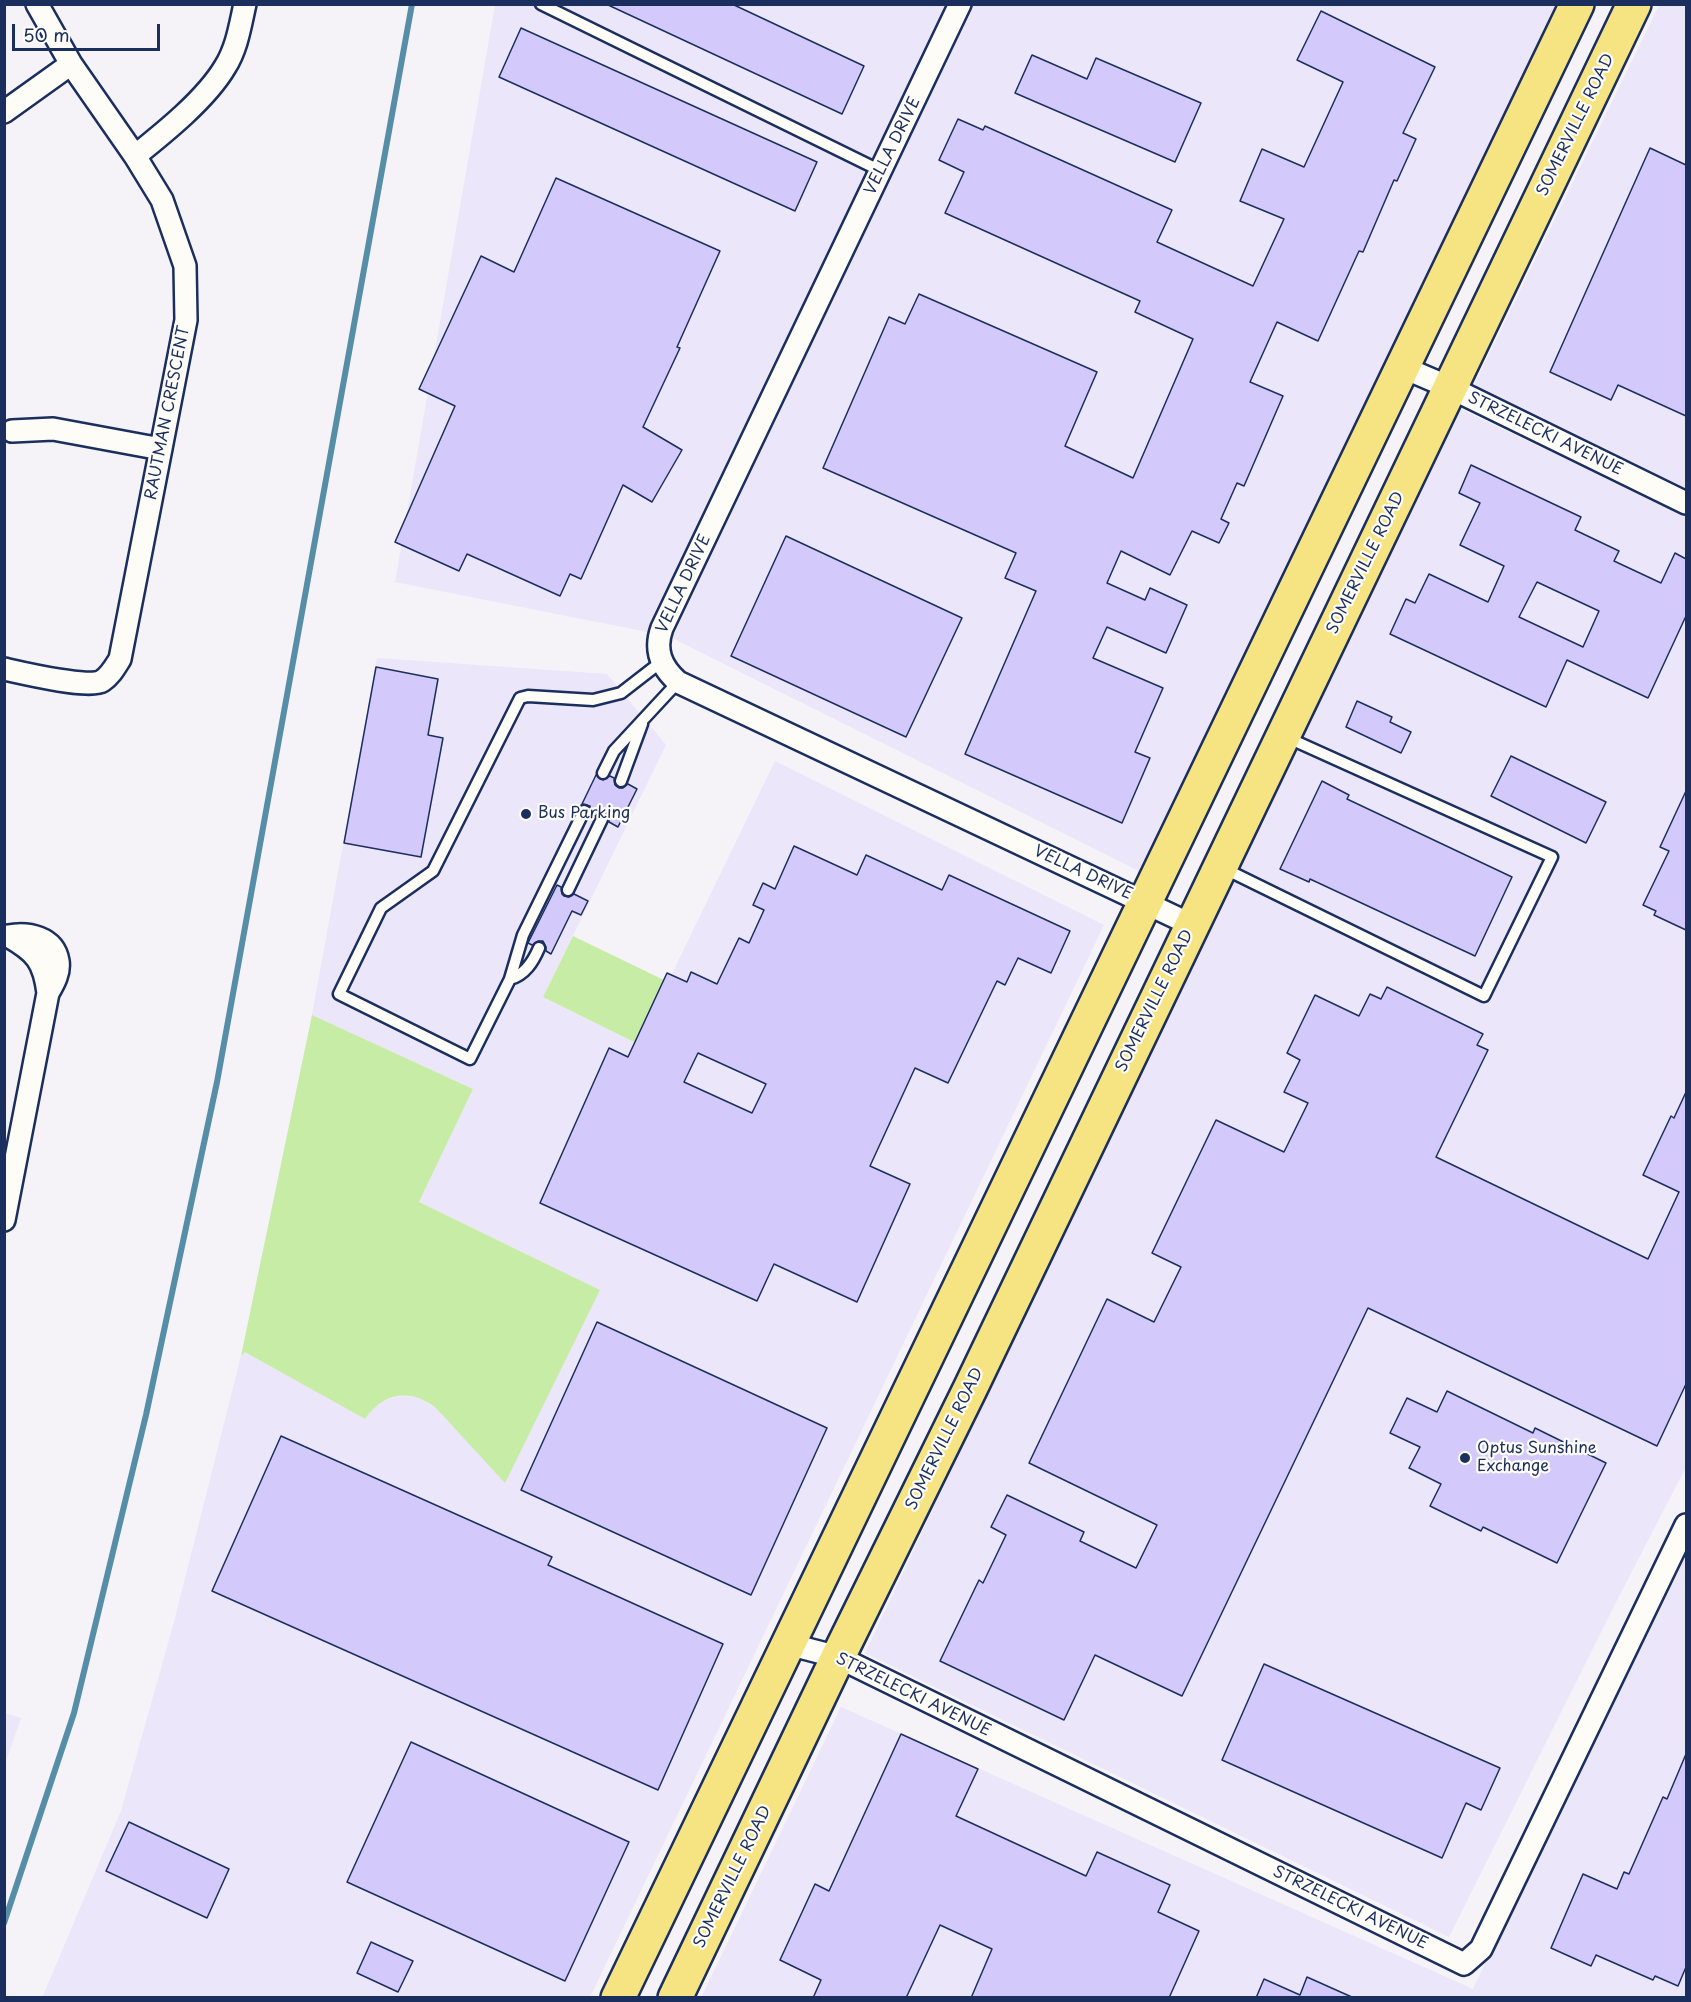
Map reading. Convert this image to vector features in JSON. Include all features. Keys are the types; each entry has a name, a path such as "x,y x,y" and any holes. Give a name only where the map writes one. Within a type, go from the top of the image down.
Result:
{"main road":[{"path":"618,1998 1577,4"},
{"name":"SOMERVILLE ROAD","path":"675,1998 838,1657 970,1389 1634,4"}],"street":[{"name":"RAUTMAN CRESCENT","path":"4,669 84,684 100,683 112,673 120,659 186,320 185,266 162,200 135,156 71,64 37,4"},
{"path":"135,156 210,89 226,66 237,40 245,4"},
{"name":"VELLA DRIVE","path":"960,4 662,628 658,643 661,662 678,682 1192,925"},
{"path":"4,112 71,64"},
{"name":"STRZELECKI AVENUE","path":"1402,367 1686,502"},
{"path":"12,431 53,429 161,449"},
{"path":"4,1220 48,993 56,979 59,962 54,949 39,937 21,933 6,936"},
{"name":"STRZELECKI AVENUE","path":"788,1644 838,1657 1464,1964 1481,1949 1686,1525"}],"lane":[{"path":"541,4 881,171"},
{"path":"584,811 523,935 510,979 470,1059 339,994 381,908 433,871 518,700 524,696 593,700 621,693 661,662"},
{"path":"603,772 614,751 678,682"},
{"path":"621,781 644,718"},
{"path":"1220,866 1484,996 1552,857 1283,735"},
{"path":"568,890 602,819"},
{"path":"510,979 520,975 527,968 539,948"}],"shaded area":[{"path":"495,5 1562,5 1139,871 668,636 395,582"},
{"path":"1659,5 1686,5 1686,491 1471,391"},
{"path":"1454,406 1686,516 1686,1467 1449,1937 865,1653"},
{"path":"377,658 607,674 666,745 543,997 638,1044 775,761 1104,925 590,1997 42,1998 121,1811 174,1622 241,1356 245,1351 365,1419 372,1408 382,1401 400,1396 419,1397 437,1409 600,1290 419,1202 473,1089 312,1015"},
{"path":"1686,1542 1686,1997 701,1998 841,1707 1473,1989"},
{"path":"4,1713 21,1718 5,1764"}],"green space":[{"path":"573,936 668,982 638,1044 543,997"},
{"path":"312,1015 473,1089 419,1202 600,1290 505,1483 437,1409 427,1402 408,1396 389,1398 372,1410 365,1419 245,1352 241,1356"}],"building":[{"path":"606,4 732,4 864,66 842,114"},
{"path":"1321,11 1435,67 1403,133 1416,139 1397,181 1394,180 1363,252 1359,251 1318,341 1277,322 1250,382 1283,396 1244,486 1237,483 1221,519 1229,523 1219,543 1192,531 1170,575 1121,551 1107,583 1145,600 1150,588 1187,605 1166,653 1107,627 1093,658 1163,688 1135,752 1150,758 1122,823 965,754 1036,591 1005,578 1016,553 823,468 889,317 905,324 919,294 1097,372 1065,446 1133,478 1193,339 1135,312 1140,301 945,213 964,172 939,160 958,119 983,130 985,126 1172,210 1157,242 1253,286 1284,219 1240,201 1262,149 1304,167 1343,82 1297,60"},
{"path":"521,28 817,162 795,211 499,77"},
{"path":"1032,55 1087,79 1096,58 1201,103 1175,162 1015,93"},
{"path":"1650,148 1686,165 1686,416 1618,385 1611,400 1550,372"},
{"path":"556,178 720,251 677,347 680,348 643,427 682,450 652,502 623,485 581,579 570,574 560,596 467,554 459,571 395,542 455,406 419,389 481,256 514,272"},
{"path":"1471,465 1581,517 1575,530 1619,551 1614,561 1661,583 1675,553 1686,559 1686,616 1648,698 1567,660 1546,707 1390,634 1406,599 1415,603 1429,574 1488,602 1504,566 1460,545 1480,503 1459,493","holes":["1537,582 1599,611 1583,647 1519,617"]},
{"path":"786,536 962,618 906,737 731,656"},
{"path":"376,667 438,679 428,735 443,738 421,857 344,843"},
{"path":"1357,701 1392,717 1390,722 1411,732 1401,753 1346,727"},
{"path":"1511,756 1606,802 1586,843 1491,796"},
{"path":"596,775 603,780 610,776 614,778 615,785 619,788 628,784 637,789 618,827 609,822 606,813 601,812 595,816 591,814 590,806 582,804"},
{"path":"1322,781 1349,795 1347,799 1512,877 1475,956 1310,879 1309,882 1280,869"},
{"path":"1686,791 1686,930 1654,915 1656,911 1643,905 1669,851 1660,847"},
{"path":"794,846 857,875 866,855 942,890 949,875 1070,931 1051,973 1018,958 1005,985 997,981 948,1083 915,1068 870,1166 910,1184 857,1302 774,1264 757,1301 540,1203 609,1048 628,1057 667,973 687,982 691,972 717,984 739,938 749,943 764,910 753,905 763,883 775,889","holes":["698,1053 766,1084 752,1113 684,1082"]},
{"path":"557,885 561,887 564,896 569,897 574,894 588,901 581,915 572,911 551,954 546,951 543,941 532,945 528,943"},
{"path":"1387,987 1483,1034 1477,1045 1488,1050 1436,1157 1648,1259 1679,1192 1643,1175 1671,1116 1674,1118 1686,1092 1686,1384 1657,1446 1368,1308 1182,1696 1095,1655 1064,1720 940,1661 979,1580 983,1583 1006,1535 991,1527 1007,1495 1084,1532 1080,1541 1136,1568 1157,1525 1029,1463 1107,1299 1154,1322 1181,1267 1152,1253 1216,1120 1284,1152 1308,1103 1284,1092 1300,1060 1287,1053 1315,995 1359,1016 1370,994 1381,999"},
{"path":"597,1322 827,1428 751,1595 521,1490"},
{"path":"1447,1391 1533,1433 1535,1428 1606,1463 1557,1563 1483,1527 1481,1531 1430,1506 1441,1484 1409,1468 1420,1447 1390,1433 1407,1398 1437,1412"},
{"path":"281,1436 552,1557 548,1565 723,1644 658,1790 212,1591"},
{"path":"1264,1664 1500,1768 1481,1810 1466,1803 1442,1858 1222,1760"},
{"path":"901,1734 978,1769 956,1816 1086,1876 1097,1852 1170,1885 1158,1912 1199,1931 1169,1998 971,1998 992,1949 940,1925 906,1998 813,1998 821,1980 780,1960 815,1884 829,1891"},
{"path":"411,1742 629,1842 565,1981 347,1882"},
{"path":"1686,1754 1686,1967 1678,1986 1655,1976 1653,1980 1596,1955 1591,1966 1551,1948 1583,1874 1617,1889 1624,1872 1629,1874 1663,1797 1667,1799"},
{"path":"129,1822 229,1869 207,1918 106,1871"},
{"path":"371,1942 413,1961 398,1992 357,1973"},
{"path":"1307,1977 1354,1998 1256,1998 1264,1979 1300,1995"}],"waterway":[{"path":"4,1923 74,1713 146,1415 217,1082 412,4"}],"place":[{"name":"Bus Parking","path":"526,814"},
{"name":"Optus Sunshine Exchange","path":"1465,1458"}]}
